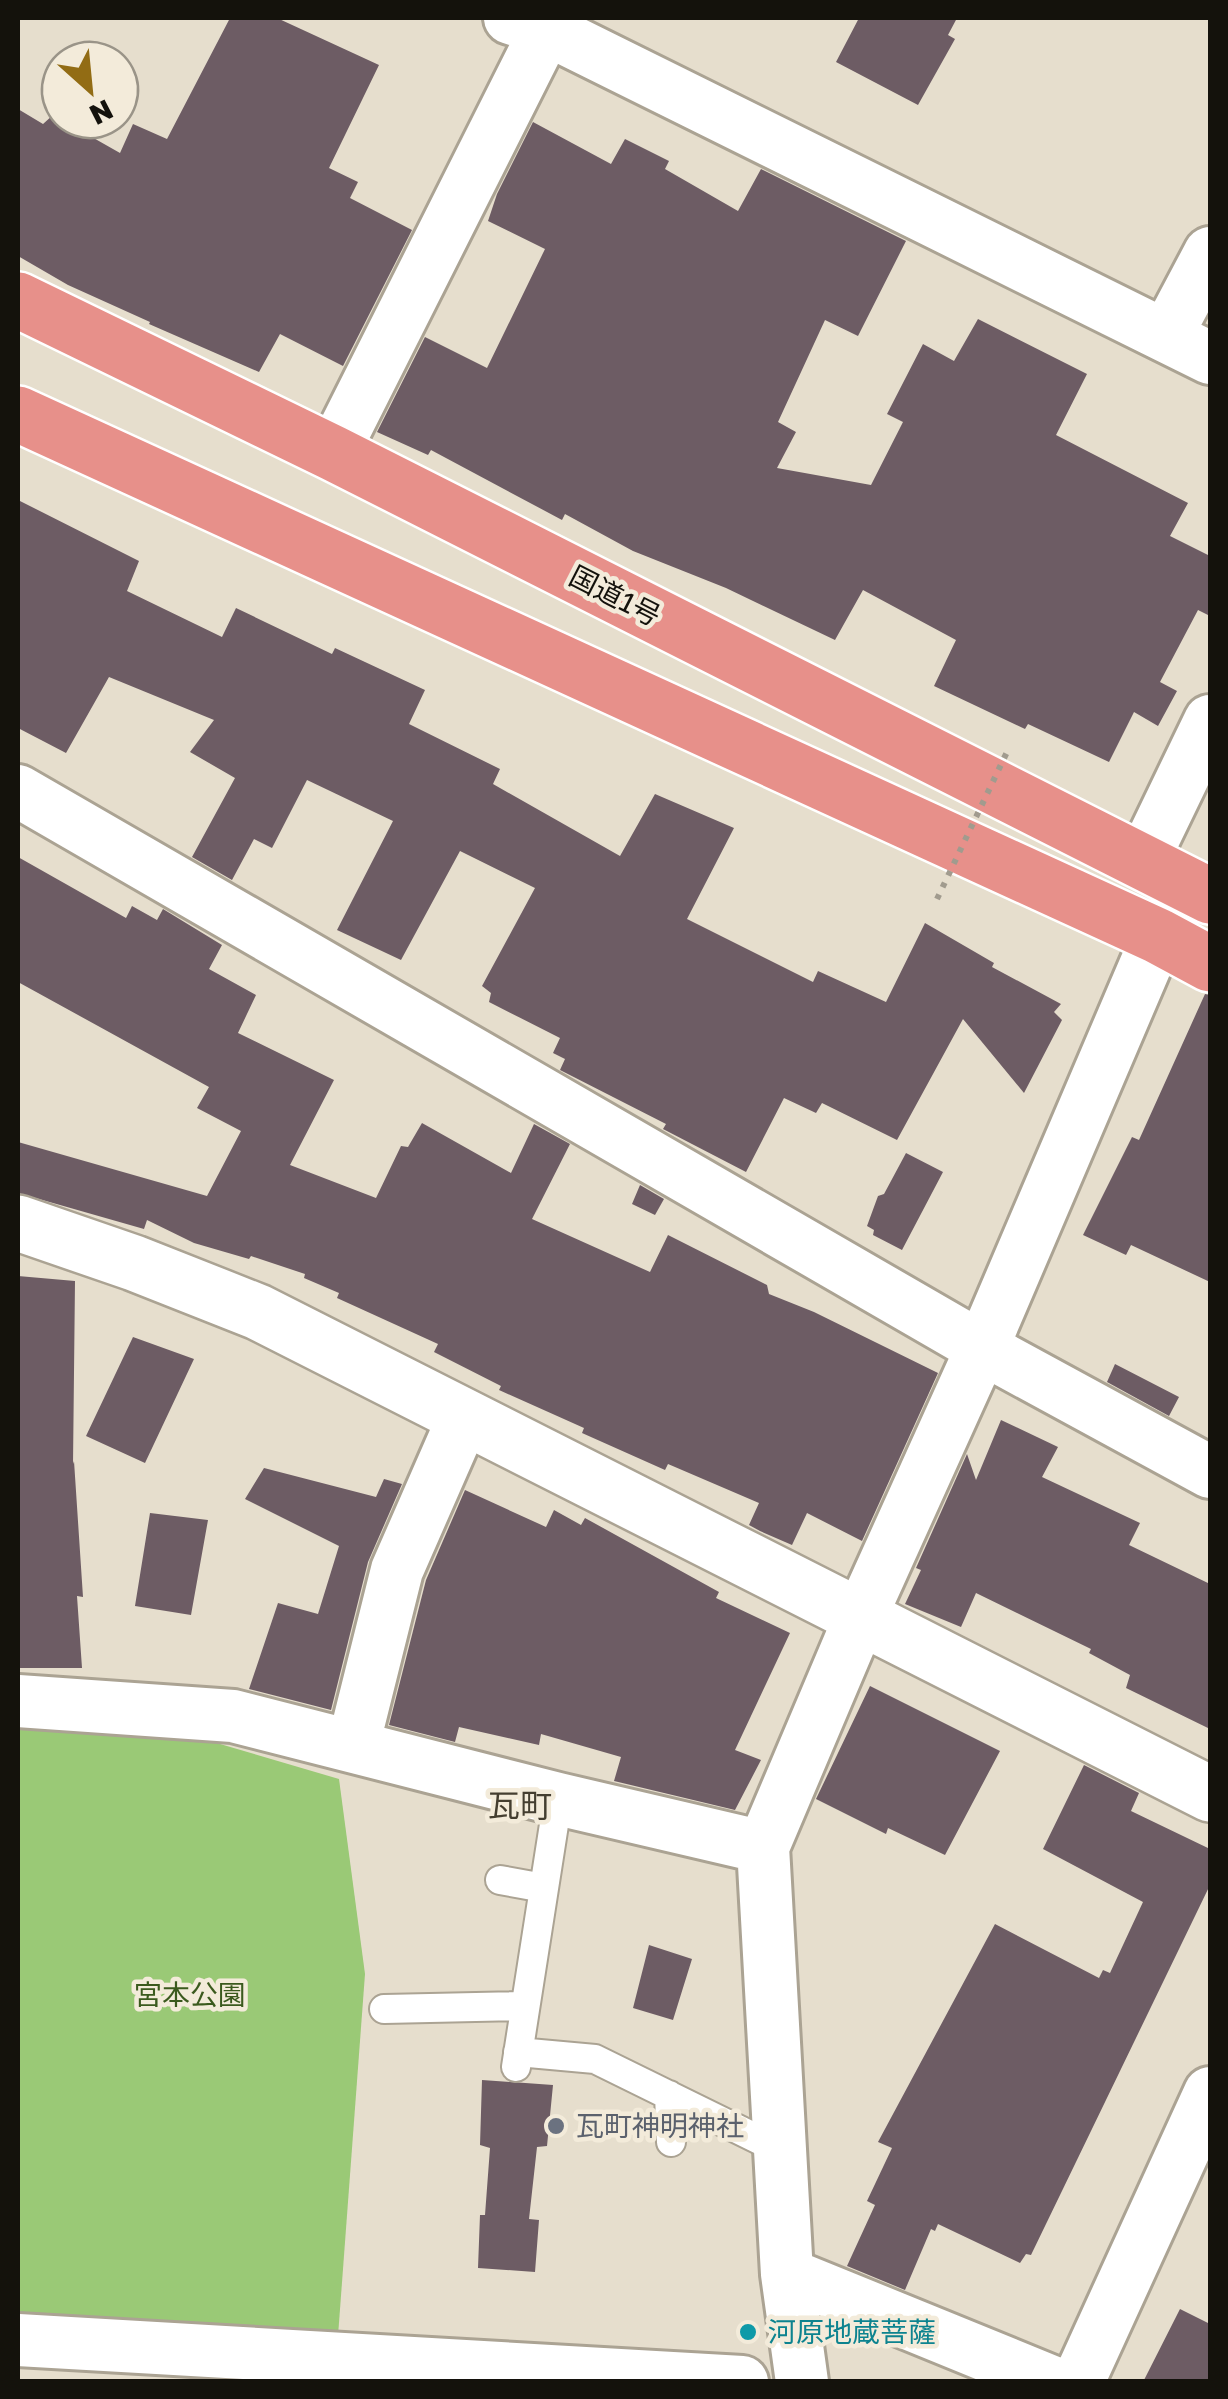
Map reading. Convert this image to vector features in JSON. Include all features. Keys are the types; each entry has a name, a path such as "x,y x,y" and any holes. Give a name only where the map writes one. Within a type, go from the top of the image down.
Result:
{"highway":[{"name":"国道1号","path":"18,300 333,453 1210,896"},
{"path":"18,414 1158,936 1210,964"}],"street":[{"path":"333,453 536,21 1188,347 1210,253"},
{"path":"1142,862 1210,722"},
{"path":"18,791 982,1348 1210,1472"},
{"path":"802,2382 786,2274 763,1847 1158,936"},
{"path":"18,1222 258,1312 1210,1794"},
{"path":"353,1746 396,1570 464,1417"},
{"path":"18,1701 234,1716 763,1847"},
{"path":"1078,2382 1210,2094"},
{"path":"786,2274 1052,2382"},
{"path":"18,2340 742,2382"}],"lane":[{"path":"558,1799 517,2060 595,2059 780,2150"},
{"path":"500,1880 544,1888"},
{"path":"384,2009 525,2006"},
{"path":"669,2095 671,2142"}],"path":[{"path":"937,899 1007,752"}],"green space":[{"name":"宮本公園","path":"18,1727 203,1739 339,1779 365,1974 338,2336 18,2324"}],"building":[{"path":"230,18 277,18 379,65 329,168 358,182 350,198 412,230 343,366 280,334 259,372 149,324 18,256 18,109 40,122 40,140 97,140 120,153 126,140 140,140 140,127 167,139"},
{"path":"859,18 957,18 948,35 955,39 918,105 836,62"},
{"path":"533,122 611,164 625,139 669,161 665,169 738,211 761,169 906,241 858,336 825,320 778,422 796,432 777,468 871,485 903,422 887,414 923,344 954,361 978,319 1087,374 1056,435 1188,503 1170,536 1210,556 1210,616 1198,610 1160,682 1177,691 1158,726 1134,712 1109,762 1028,724 1025,729 934,686 956,640 863,590 835,640 726,588 633,551 565,514 562,520 431,450 428,455 377,432 425,337 487,368 545,249 488,221"},
{"path":"18,500 139,561 127,591 222,637 236,608 332,654 335,648 425,690 409,724 500,769 493,784 620,856 655,794 734,828 687,919 813,982 818,971 886,1002 925,923 994,963 992,967 1061,1004 1054,1012 1062,1020 1024,1093 963,1019 897,1140 822,1103 816,1113 784,1098 746,1172 663,1129 666,1124 560,1070 565,1059 553,1053 560,1038 489,1002 491,993 482,986 535,888 460,851 401,960 337,930 393,821 307,780 272,848 254,839 232,880 192,857 235,778 190,752 214,720 109,677 66,753 18,728"},
{"path":"18,857 126,918 132,906 157,920 163,909 222,945 209,969 256,995 238,1033 334,1080 290,1165 376,1198 401,1146 408,1147 422,1123 511,1173 534,1124 570,1144 532,1219 650,1272 668,1235 767,1285 769,1294 938,1373 862,1541 807,1513 792,1545 760,1531 749,1525 759,1503 668,1464 665,1470 582,1433 584,1428 499,1390 501,1386 434,1352 438,1344 337,1298 339,1293 304,1278 305,1274 194,1243 147,1220 144,1229 18,1193 18,1142 207,1196 241,1131 197,1108 209,1087 18,982"},
{"path":"1205,994 1210,995 1210,1282 1131,1245 1126,1255 1083,1235 1132,1137 1139,1140"},
{"path":"906,1153 943,1172 902,1250 873,1235 874,1230 867,1226 878,1196 884,1194"},
{"path":"640,1185 664,1199 655,1215 632,1204"},
{"path":"18,1276 75,1281 73,1464 74,1461 83,1597 77,1596 82,1668 18,1668"},
{"path":"133,1337 194,1359 145,1463 86,1436"},
{"path":"1115,1364 1179,1397 1169,1416 1107,1382"},
{"path":"1001,1420 1058,1447 1042,1477 1140,1523 1129,1545 1210,1584 1210,1729 1126,1688 1130,1675 1089,1653 1091,1649 976,1593 961,1627 905,1604 921,1570 916,1568 967,1454 976,1480"},
{"path":"264,1468 376,1497 384,1479 402,1484 368,1562 331,1710 249,1689 278,1603 318,1614 339,1546 245,1499"},
{"path":"465,1490 546,1527 554,1510 581,1525 585,1518 719,1592 716,1598 790,1633 735,1750 761,1760 735,1810 614,1781 621,1757 541,1734 539,1745 459,1727 455,1742 389,1725 426,1580"},
{"path":"150,1513 208,1520 191,1615 135,1606"},
{"path":"870,1686 1000,1751 945,1855 888,1828 886,1834 816,1799"},
{"path":"1084,1765 1139,1793 1131,1811 1210,1849 1210,1885 1031,2255 1026,2254 1020,2263 938,2224 935,2231 931,2229 905,2290 847,2266 875,2205 867,2201 892,2148 878,2142 995,1924 1099,1978 1103,1970 1110,1973 1143,1902 1043,1849"},
{"path":"649,1945 692,1959 673,2020 633,2008"},
{"path":"482,2080 553,2085 547,2146 537,2147 529,2219 539,2220 535,2272 478,2268 480,2215 485,2215 490,2148 480,2145"},
{"path":"1180,2309 1210,2324 1210,2382 1143,2382"}],"place":[{"name":"瓦町神明神社","path":"556,2126"},
{"name":"河原地蔵菩薩","path":"748,2332"}],"district":[{"name":"瓦町","path":"520,1806"}]}
